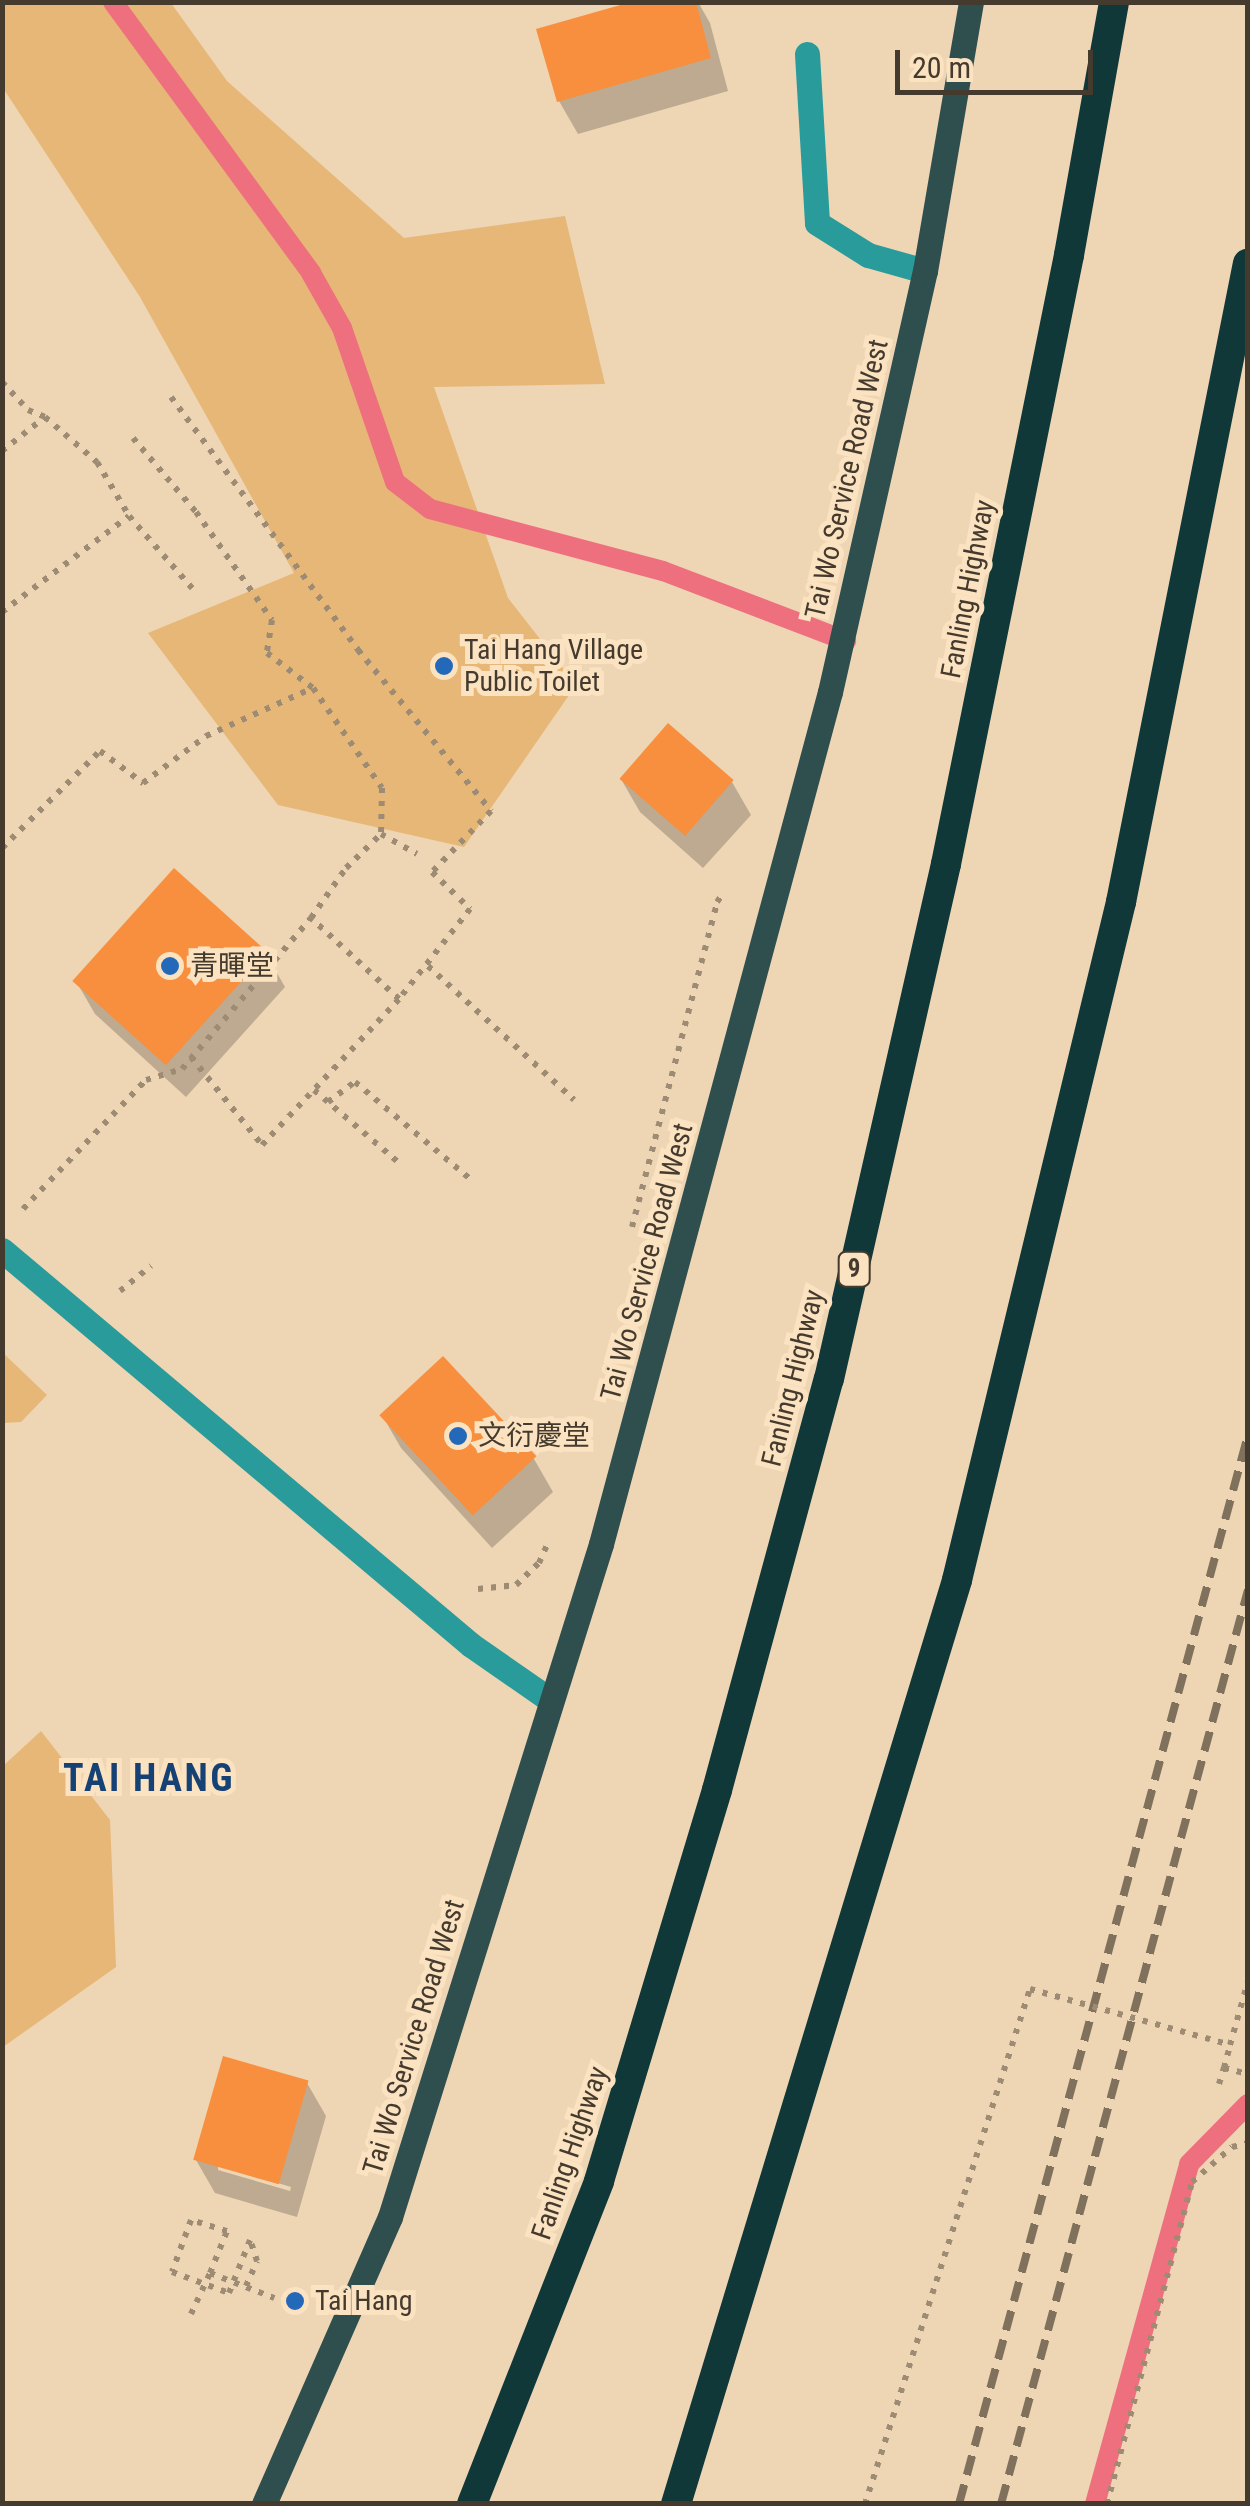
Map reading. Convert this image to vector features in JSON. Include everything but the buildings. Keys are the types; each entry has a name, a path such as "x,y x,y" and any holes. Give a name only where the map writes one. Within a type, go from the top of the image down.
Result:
{"highway":[{"name":"Fanling Highway","path":"472,2504 599,2181 717,1790 829,1378 950,844 1069,254 1114,2"},
{"path":"676,2504 957,1580 1121,902 1248,264"}],"main road":[{"name":"Tai Wo Service Road West","path":"264,2504 390,2217 602,1544 830,692 924,271 971,2"}],"street":[{"path":"807,54 817,223 868,254 924,271"},
{"path":"2,1250 471,1645 550,1700"}],"path":[{"path":"2,382 28,410 44,418 98,462 129,516 192,588"},
{"path":"170,397 358,650 491,811 432,872 470,910 399,999 262,1144 191,1057"},
{"path":"2,451 44,418"},
{"path":"18,1214 146,1080 182,1069 311,918 346,868 381,834 382,788 313,688 267,652 272,620 196,512 133,438"},
{"path":"2,612 129,516"},
{"path":"2,848 100,751 143,783 206,736 313,688"},
{"path":"381,834 418,854"},
{"path":"628,1242 717,902 726,889"},
{"path":"311,918 399,999"},
{"path":"428,966 574,1100"},
{"path":"328,1102 356,1082 469,1178"},
{"path":"314,1090 398,1162"},
{"path":"461,1584 474,1590 516,1585 540,1563 550,1538"},
{"path":"1247,2073 1224,2068 1219,2084 1248,1982"},
{"path":"865,2504 1030,1989 1230,2046"},
{"path":"1107,2504 1192,2182 1232,2147 1248,2143"},
{"path":"191,2314 210,2273 228,2231 191,2220 172,2272 230,2292 250,2240 257,2261 246,2286"},
{"path":"210,2273 274,2298"}],"shaded area":[{"path":"2,3 171,3 227,81 404,238 565,216 605,384 434,387 508,598 576,685 464,847 278,805 148,633 294,573 140,297 3,88"},
{"path":"2,1352 47,1395 21,1422 3,1423"},
{"path":"41,1731 110,1820 116,1967 3,2047 3,1766"}],"waterway":[{"path":"113,2 311,273 342,328 395,482 430,509 663,571 846,641"},
{"path":"1095,2504 1189,2164 1248,2104"}],"railway":[{"path":"959,2504 1248,1435"},
{"path":"1001,2504 1248,1590"}],"place":[{"name":"Tai Hang Village Public Toilet","path":"444,666"},
{"name":"青暉堂","path":"170,966"},
{"name":"文衍慶堂","path":"458,1436"},
{"name":"Tai Hang","path":"295,2301"}],"district":[{"name":"TAI HANG","path":"149,1779"}]}
